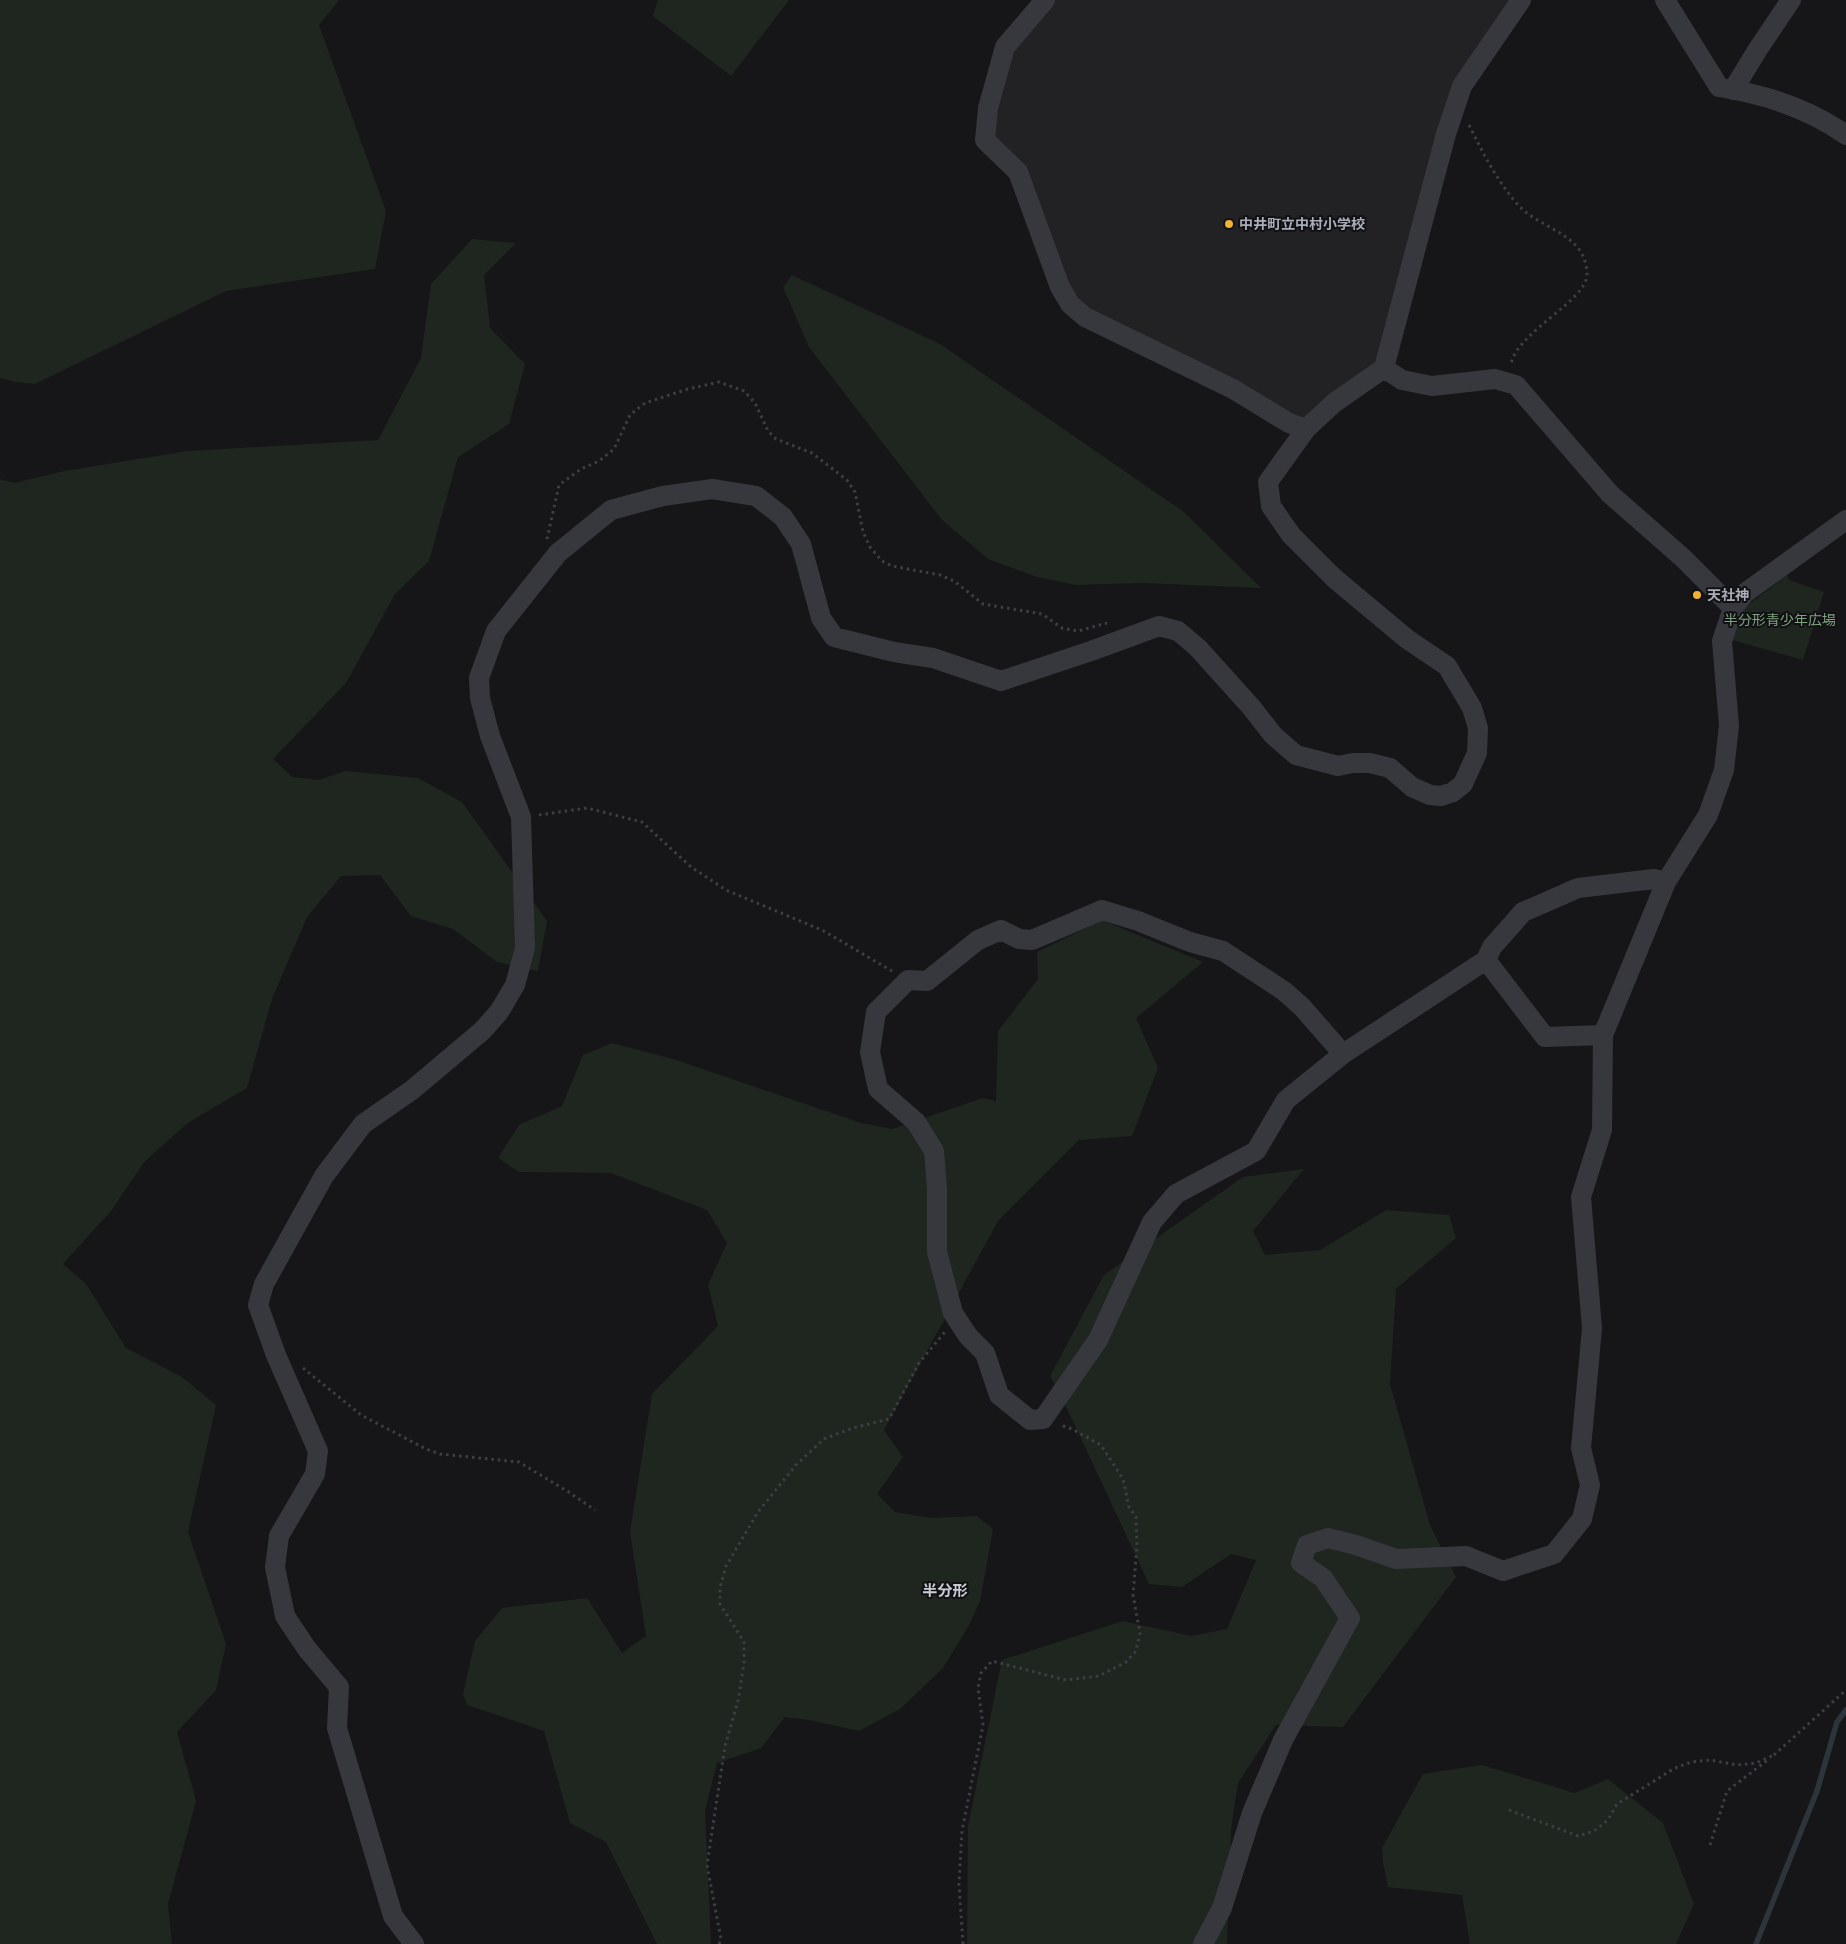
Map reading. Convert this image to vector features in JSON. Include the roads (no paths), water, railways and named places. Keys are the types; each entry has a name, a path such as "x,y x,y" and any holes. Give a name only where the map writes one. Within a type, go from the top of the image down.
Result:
{"street":[{"path":"1045,0 1005,46 988,108 985,140 1018,172 1060,287 1070,304 1084,317 1233,390 1290,423 1306,429"},
{"path":"414,1944 393,1916 337,1728 339,1687 307,1649 285,1616 275,1567 279,1536 315,1474 318,1451 276,1355 258,1305 264,1284 319,1184 363,1124 412,1090 482,1031 499,1012 515,985 525,948 521,817 490,736 480,698 479,678 496,631 558,553 611,510 663,496 712,489 756,496 783,517 801,544 821,618 834,637 894,652 932,658 1001,681 1159,626 1178,631 1198,648 1273,734 1296,755 1338,766 1353,763 1370,763 1390,768 1412,787 1430,795 1441,796 1453,792 1463,784 1471,770 1477,753 1478,728 1472,708 1447,666 1407,638 1334,578 1291,535 1271,506 1268,482 1306,429 1334,403 1384,368 1446,134 1457,100 1467,79 1521,0"},
{"path":"1665,0 1718,87 1792,107 1833,126 1846,135"},
{"path":"1733,90 1791,0"},
{"path":"1384,368 1402,380 1432,386 1495,379 1516,384 1610,494 1683,558 1733,608"},
{"path":"1203,1944 1222,1908 1252,1813 1283,1740 1350,1618 1322,1578 1301,1563 1307,1545 1328,1538 1356,1545 1396,1559 1466,1556 1503,1571 1554,1554 1582,1519 1590,1485 1582,1448 1592,1328 1582,1197 1602,1130 1603,1035 1666,882 1708,815 1724,770 1729,726 1722,641 1733,608 1746,593 1846,520"},
{"path":"1343,1054 1302,1007 1284,991 1223,951 1190,942 1138,921 1102,910 1032,940 1019,939 1001,930 978,940 927,980 908,980 876,1012 870,1052 878,1089 916,1122 934,1151 937,1188 937,1252 953,1314 968,1336 985,1353 999,1395 1030,1420 1043,1419 1098,1340 1152,1222 1176,1194 1256,1151 1286,1100 1343,1054 1486,960 1492,948 1523,912 1578,888 1654,880 1666,882"},
{"path":"1486,960 1545,1037 1603,1035"}],"waterway":[{"path":"1756,1944 1817,1791 1837,1722 1846,1710"}],"place":[{"name":"中井町立中村小学校","path":"1229,224"},
{"name":"天社神","path":"1697,595"}],"district":[{"name":"半分形","path":"945,1590"}],"park label":[{"name":"半分形青少年広場","path":"1780,620"}]}
